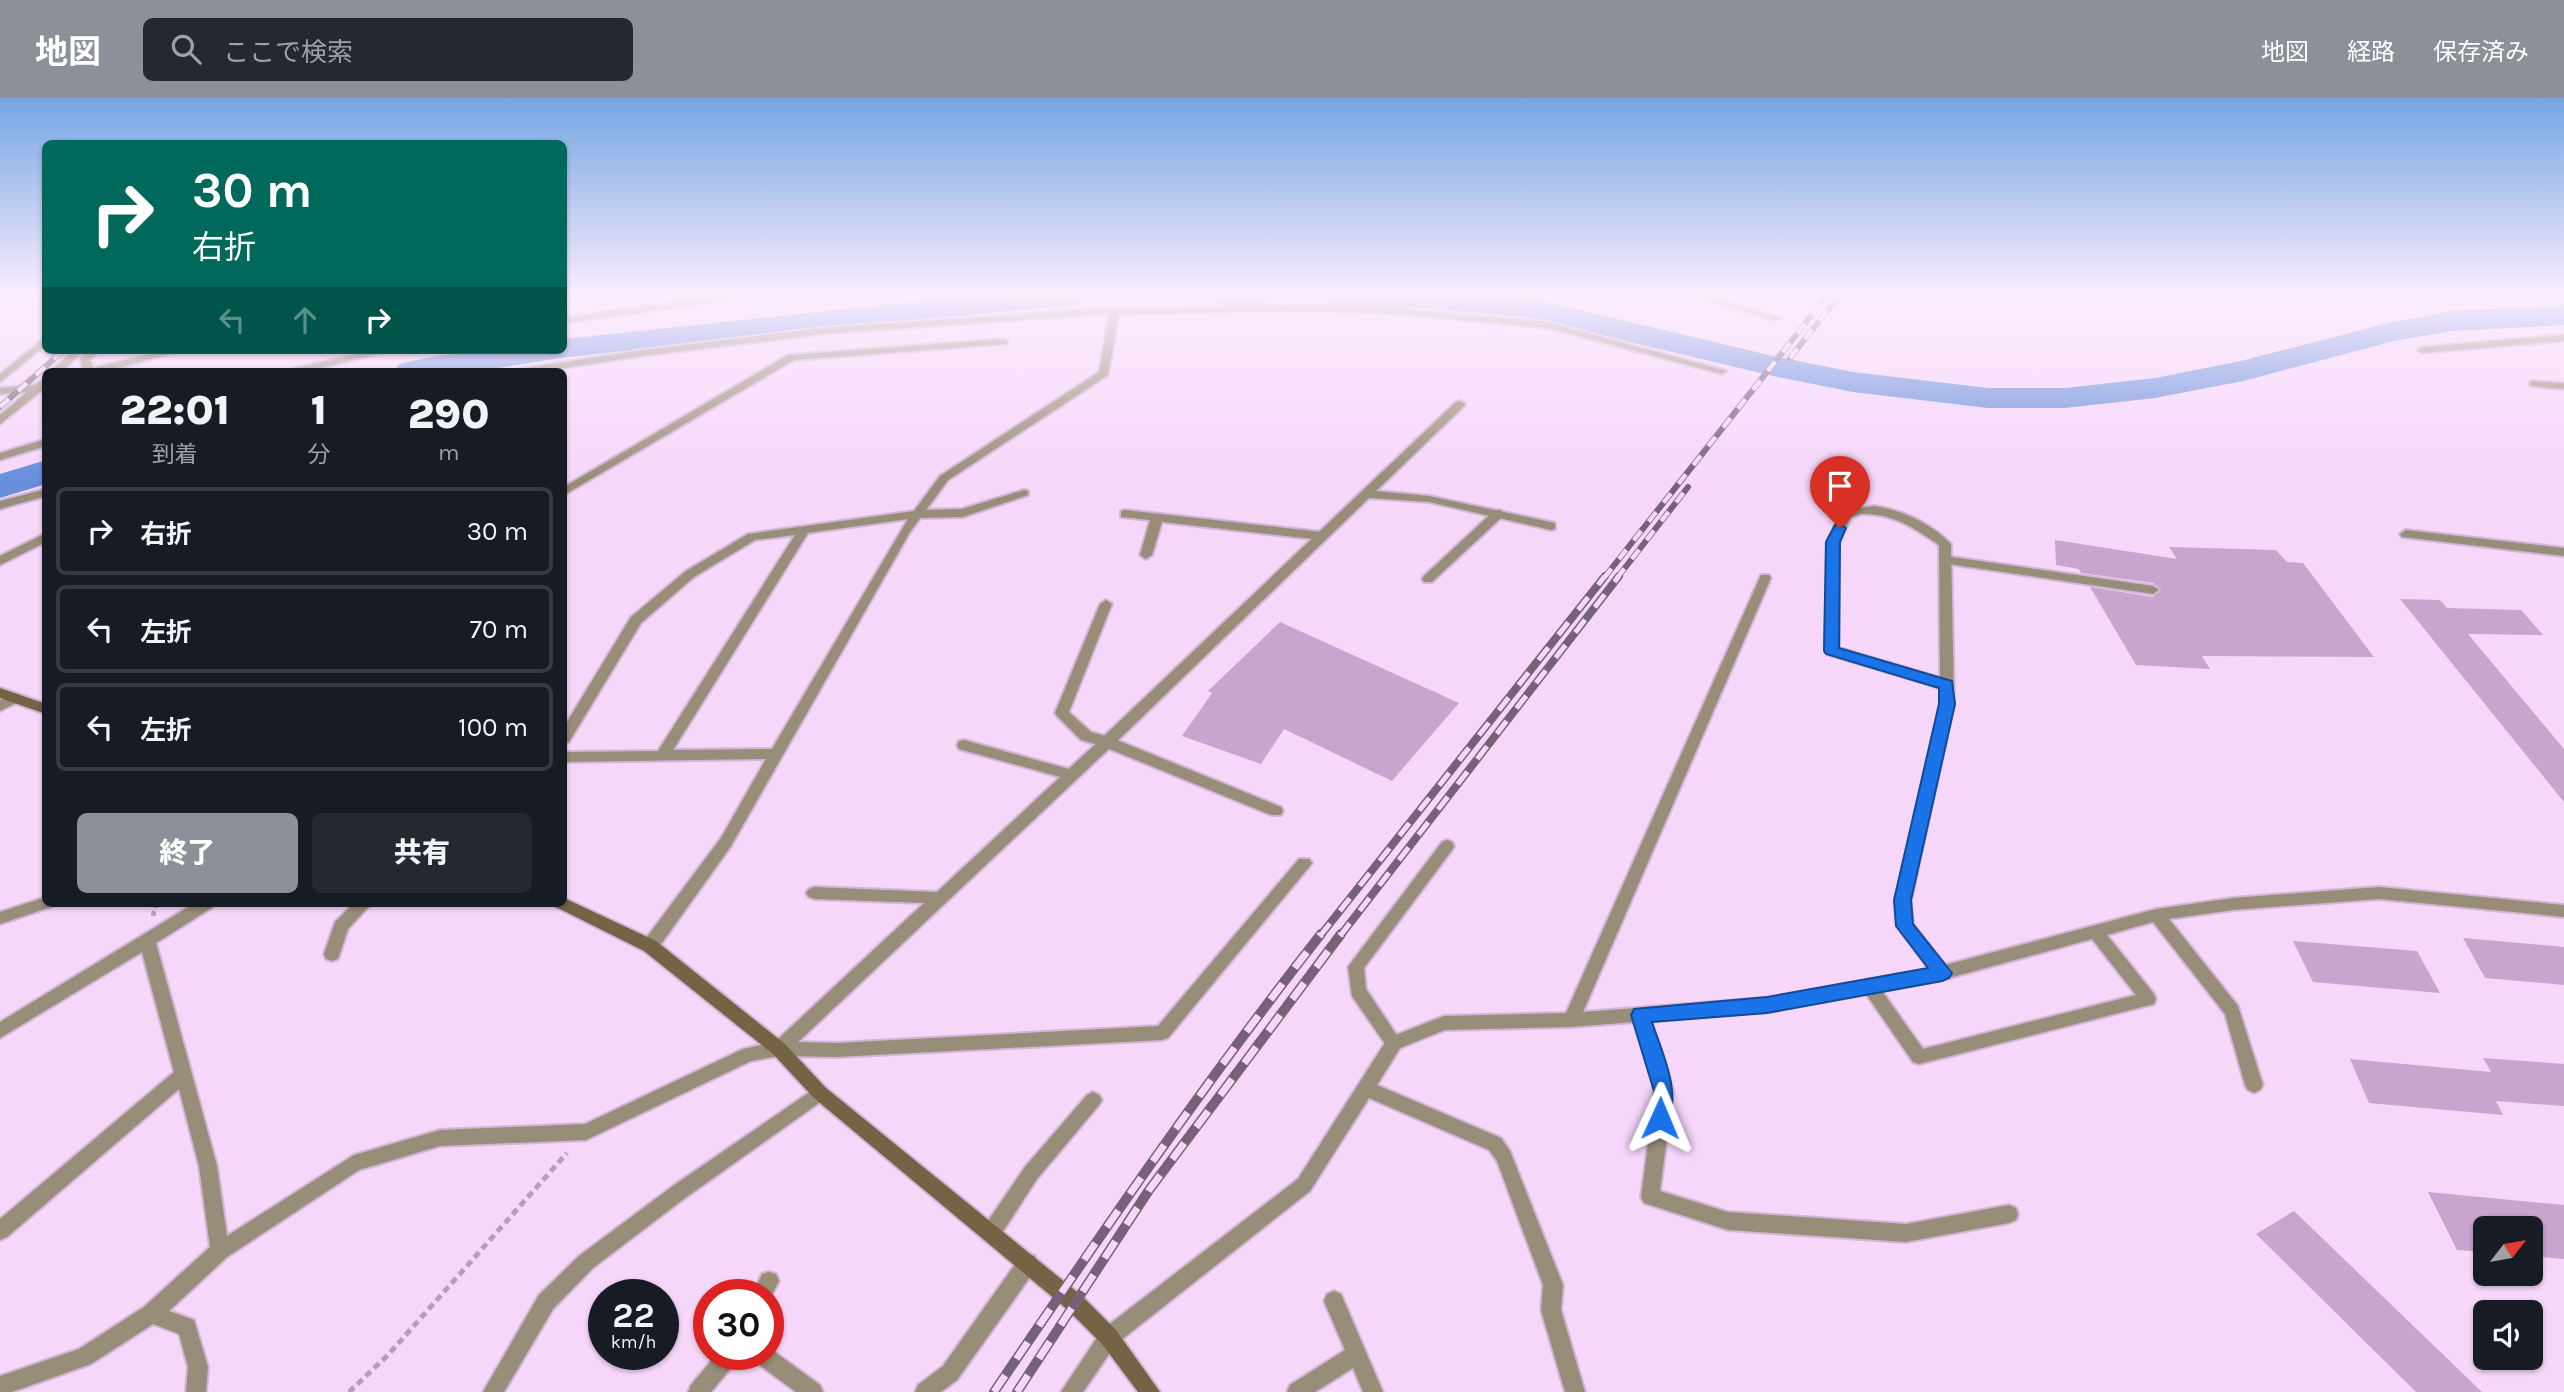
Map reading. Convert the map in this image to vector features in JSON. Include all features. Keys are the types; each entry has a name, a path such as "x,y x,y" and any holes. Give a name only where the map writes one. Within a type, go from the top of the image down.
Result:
{"street":[{"path":"0,379 26,356"},
{"path":"59,368 73,356"},
{"path":"106,368 153,356"},
{"path":"308,368 360,356"},
{"path":"543,368 620,356"},
{"path":"567,490 792,357 801,356"},
{"path":"650,946 726,842 918,514 944,478 1104,373 1107,356"},
{"path":"1667,356 1722,371"},
{"path":"2534,384 2564,386"},
{"path":"0,391 42,385"},
{"path":"0,421 42,386"},
{"path":"779,1049 1107,742 1460,404"},
{"path":"0,457 42,443"},
{"path":"0,505 42,493"},
{"path":"567,733 636,620 690,574 752,537 918,514 963,513 1024,494"},
{"path":"1366,494 1429,499 1551,526"},
{"path":"1942,973 1905,926 1903,900 1947,704 1947,685 1945,544 1902,514 1867,508 1846,514 1833,542 1832,651 1947,685"},
{"path":"1125,514 1322,536"},
{"path":"1428,579 1498,514"},
{"path":"1146,555 1157,517"},
{"path":"662,756 804,530"},
{"path":"2406,534 2564,551"},
{"path":"0,561 42,539"},
{"path":"1945,560 2153,590"},
{"path":"1571,1020 1765,578"},
{"path":"1107,604 1062,713 1086,736 1107,742 1276,811"},
{"path":"0,693 42,708"},
{"path":"0,706 15,698"},
{"path":"964,745 1071,775"},
{"path":"567,757 776,754"},
{"path":"1394,1043 1358,991 1356,967 1447,846"},
{"path":"0,1386 84,1357 151,1314 220,1251 354,1163 440,1138 586,1132 749,1054 779,1049 836,1050 1162,1033 1304,863"},
{"path":"814,893 941,898"},
{"path":"1070,1392 1109,1337 1304,1185 1394,1043 1444,1023 1571,1020 1767,1005 1942,973 2157,915 2259,902 2379,893 2564,911"},
{"path":"0,918 42,904"},
{"path":"567,906 650,946 779,1049 820,1093 1075,1303 1109,1337 1150,1392"},
{"path":"0,1031 201,907"},
{"path":"332,954 341,926 360,907"},
{"path":"2157,915 2232,1011 2254,1085"},
{"path":"1870,986 1919,1057 2148,999 2096,932"},
{"path":"146,940 208,1166 220,1251"},
{"path":"1641,1015 1664,1091 1650,1197 1728,1220 1906,1233 2009,1214"},
{"path":"0,1231 183,1075"},
{"path":"1367,1089 1495,1144 1504,1157 1553,1285 1551,1310 1575,1392"},
{"path":"493,1392 546,1302 586,1262 679,1192 820,1093"},
{"path":"992,1233 1031,1173 1093,1100"},
{"path":"925,1392 950,1373 1028,1263"},
{"path":"1334,1301 1373,1392"},
{"path":"151,1314 187,1327 198,1367 196,1392"},
{"path":"1297,1392 1357,1354"},
{"path":"698,1392 717,1370"},
{"path":"783,1370 813,1392"}],"path":[{"path":"349,1392 388,1355 586,1132"}],"building":[{"path":"2055,540 2177,559 2169,547 2276,550 2287,562 2303,563 2374,657 2202,656 2210,669 2136,665 2090,587 2153,597 2161,589 2153,583 2081,573 2079,569 2056,565"},
{"path":"2400,599 2440,600 2447,608 2521,610 2543,635 2468,634 2564,749 2564,802"},
{"path":"1280,622 1459,703 1392,781 1284,729 1261,764 1182,736 1212,693 1208,691"},
{"path":"2463,938 2564,947 2564,985 2485,978"},
{"path":"2293,941 2417,951 2440,993 2313,982"},
{"path":"2483,1058 2564,1064 2564,1106 2496,1101 2503,1115 2369,1103 2350,1059 2491,1072"},
{"path":"2428,1192 2564,1205 2564,1259 2543,1257 2543,1216 2473,1216 2473,1251 2457,1250"},
{"path":"2294,1211 2482,1392 2416,1392 2256,1234"}],"waterway":[{"path":"431,368 509,356"},
{"path":"1733,356 1853,382 1988,398 2065,398 2155,388 2243,371 2299,356"},
{"path":"0,487 42,472"}],"railway":[{"path":"44,368 57,356"},
{"path":"1604,578 1779,356"},
{"path":"0,407 42,370"},
{"path":"1617,578 1688,487"},
{"path":"1320,936 1605,576"},
{"path":"1340,936 1619,576"},
{"path":"994,1392 1194,1103 1321,934"},
{"path":"1017,1392 1149,1190 1341,934"}],"route":[{"path":"1660,1118 1664,1091 1641,1015 1767,1005 1942,973 1905,926 1903,900 1947,704 1947,685 1832,651 1833,542 1840,528"}]}
